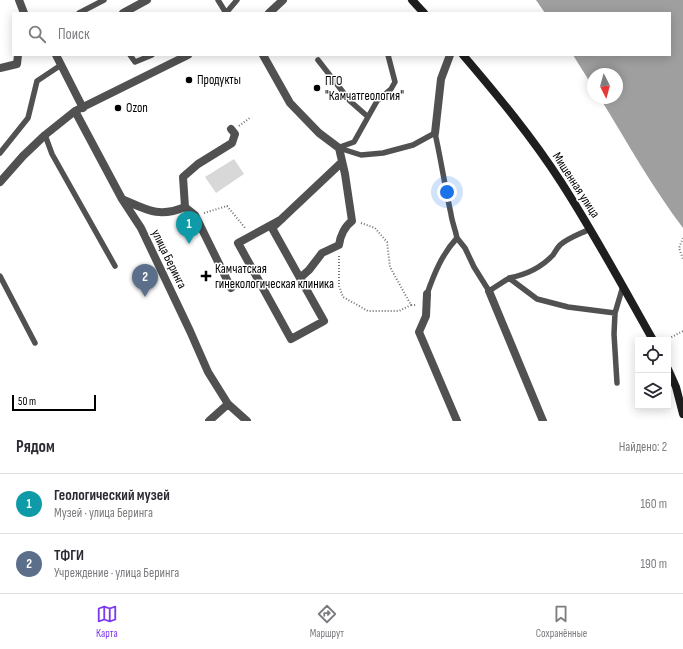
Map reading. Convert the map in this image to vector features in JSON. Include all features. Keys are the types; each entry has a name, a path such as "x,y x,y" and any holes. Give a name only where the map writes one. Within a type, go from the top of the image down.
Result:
{"main road":[{"path":"412,0 423,12"},
{"name":"Мишенная улица","path":"464,56 528,134 561,182 590,229 651,337"},
{"path":"670,373 676,387 683,414"}],"street":[{"path":"19,0 24,12"},
{"path":"125,12 147,0"},
{"path":"269,12 283,0"},
{"path":"0,68 18,64 18,56"},
{"path":"57,56 82,108"},
{"path":"0,182 23,156 75,112 186,56"},
{"path":"264,56 290,103 319,133 339,148 352,220 348,224 340,239 339,245 322,253 309,270 300,278"},
{"path":"435,133 441,79 450,56"},
{"name":"улица Беринга","path":"75,112 122,199 141,228 208,372 228,404 248,421"},
{"path":"231,288 195,216 185,207 183,177 198,164 232,143 235,134 232,130"},
{"path":"282,219 238,243 291,339 324,321 272,228 282,219 342,162"},
{"name":"улица Беринга","path":"122,199 145,209 158,212 174,212 185,207"},
{"path":"489,291 543,421"},
{"path":"427,294 426,316 419,332 458,421"},
{"path":"209,421 228,404"}],"lane":[{"path":"82,12 104,0"},
{"path":"218,0 225,12"},
{"path":"227,12 237,0"},
{"path":"131,56 135,62 150,56"},
{"path":"339,148 354,142 367,116 377,101 391,89 395,82 388,56"},
{"path":"318,60 350,101 367,116"},
{"path":"0,153 28,118 36,81 61,64"},
{"path":"339,148 361,155 383,153 413,145 435,133 457,238 465,248 474,267 489,291 509,278 523,275 540,265 553,255 559,246 576,235 590,229"},
{"path":"46,135 52,154 115,266"},
{"path":"427,294 436,269 451,244 457,238"},
{"path":"0,276 34,343"},
{"path":"509,278 536,299 568,307 615,313"},
{"path":"617,383 614,334 615,313 623,286"}],"path":[{"path":"232,130 251,117"},
{"path":"195,216 227,206 251,236"},
{"path":"352,220 375,228 387,242 390,267 410,305"},
{"path":"683,238 679,248 683,259"},
{"path":"339,245 339,286 344,297 368,311 399,312 410,305 426,306"},
{"path":"671,337 683,330"}],"shaded area":[{"path":"536,0 683,0 683,228 650,180 604,104 623,104 623,68 587,68 587,77 574,56 671,56 671,12 544,12"},
{"path":"234,159 244,174 216,193 205,177"}],"place":[{"name":"Продукты","path":"189,80"},
{"name":"ПГО \"Камчатгеология\"","path":"317,88"},
{"name":"Ozon","path":"118,108"},
{"name":"Геологический музей","path":"189,244"},
{"name":"Камчатская гинекологическая клиника","path":"206,276"},
{"name":"ТФГИ","path":"145,297"}]}
